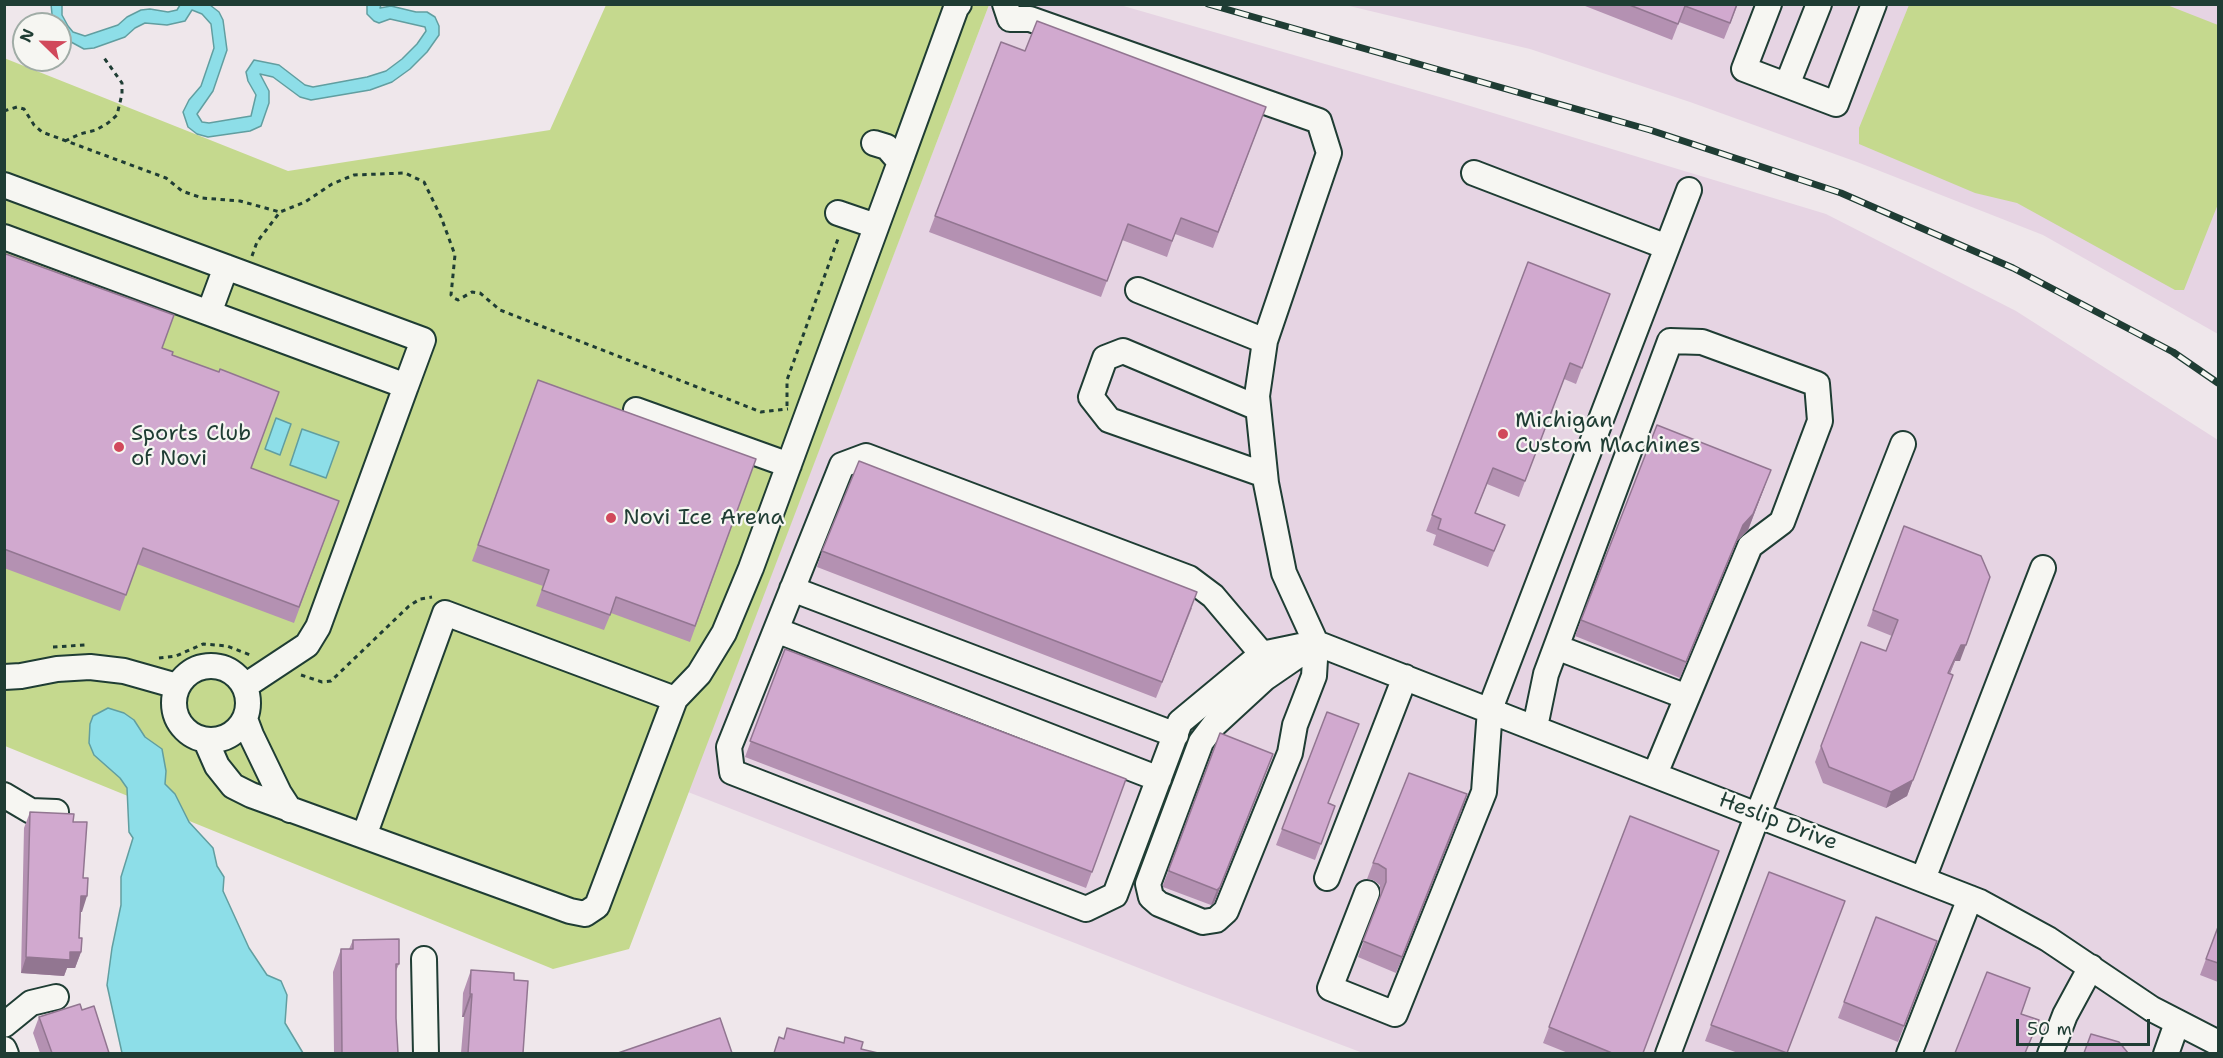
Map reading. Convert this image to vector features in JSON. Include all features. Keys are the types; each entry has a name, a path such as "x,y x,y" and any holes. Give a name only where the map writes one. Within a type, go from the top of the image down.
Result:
{"street":[{"path":"206,741 217,766 233,786 250,795 570,911 585,914 597,906 675,699 699,674 724,633 789,465 876,226 889,146 959,4"},
{"path":"1005,4 1010,19 1030,18 1319,121 1329,153 1265,341 1257,396 1265,475 1284,573 1316,643 1314,675 1295,725 1290,753 1226,911 1216,920 1203,922 1159,904 1151,897 1148,884 1201,742 1214,725 1265,678 1316,643"},
{"path":"1768,4 1744,69 1836,104 1874,4"},
{"path":"1787,85 1820,4"},
{"path":"1474,173 1667,247"},
{"path":"4,185 423,340 318,627 307,645 244,686"},
{"path":"1367,893 1330,988 1395,1014 1484,792 1490,709 1689,190"},
{"path":"839,223 876,226"},
{"path":"4,237 406,386"},
{"path":"209,313 236,271"},
{"path":"1138,290 1265,341"},
{"path":"1534,727 1546,674 1670,341 1702,342 1817,384 1820,421 1782,522 1750,546 1655,774"},
{"path":"1258,408 1123,351 1106,358 1091,396 1109,420 1265,475"},
{"path":"636,410 789,465"},
{"path":"1668,1053 1758,814 1903,444"},
{"path":"1262,654 1213,596 1189,578 866,456 842,465 729,747 732,772 1086,909 1115,895 1180,722 1262,654 1316,643"},
{"path":"1923,879 2043,568"},
{"path":"792,589 1176,735"},
{"path":"364,837 445,613 675,699"},
{"path":"776,630 1159,779"},
{"name":"Heslip Drive","path":"1316,643 1970,898 2048,939 2151,1009 2218,1044"},
{"path":"1556,647 1687,697"},
{"path":"211,665 231,671 244,686 249,702 245,719 236,732 222,740 206,741 192,736 181,727 175,714 173,700 177,686 191,671 211,665"},
{"path":"4,677 57,669 90,667 124,671 177,686"},
{"path":"1328,878 1405,677"},
{"path":"245,719 250,735 290,810"},
{"path":"7,805 31,811 56,812"},
{"path":"1909,1053 1970,898"},
{"path":"424,958 426,1053"},
{"path":"2050,1053 2065,1015 2091,967"},
{"path":"4,1026 31,1003 56,997"},
{"path":"2166,1053 2177,1023"},
{"path":"4,1049 6,1053"}],"path":[{"path":"65,141 96,130 117,115 122,82 102,55"},
{"path":"4,111 17,107 24,109 34,125 42,132 166,178 182,191 202,198 240,201 279,212"},
{"path":"236,271 279,212 305,202 332,184 354,175 405,173 424,182 441,217 455,255 451,295 454,298 458,300 472,292 480,293 500,310 761,412 788,409"},
{"path":"789,414 787,380 839,223"},
{"path":"151,656 163,658 176,656 203,644 216,645 251,655 316,680 331,681 409,606 420,599 442,598"},
{"path":"51,647 88,645"}],"shaded area":[{"path":"989,5 1120,5 1457,102 1826,214 2016,311 2218,440 2218,1053 1363,1053 688,792"},
{"path":"1345,5 2218,5 2218,334 2043,235 1857,162 1690,102 1530,49"}],"green space":[{"path":"606,5 989,5 629,949 553,969 5,746 4,58 12,61 12,72 39,72 288,171 550,130"},
{"path":"1909,5 2167,5 2218,25 2218,204 2184,290 2175,290 2017,203 1975,193 1859,144 1859,128"}],"water":[{"path":"51,4 62,5 62,12 52,12"},
{"path":"180,5 210,5 219,12 223,20 227,50 213,91 197,114 202,122 209,123 251,116 256,95 246,72 254,60 279,65 305,85 313,87 386,71 417,44 426,31 425,27 390,19 379,23 374,21 367,14 367,5 427,12 435,17 439,26 439,35 427,52 410,69 392,82 370,90 311,100 300,97 273,77 260,74 269,91 269,103 261,126 250,131 208,137 197,134 188,127 183,112 189,100 201,86 214,48 211,24 202,14 192,10 185,21 167,25 145,23 125,37 94,48 84,49 72,42 72,31 85,36 118,25 141,10 168,12 177,10"},
{"path":"276,418 291,424 280,455 265,449"},
{"path":"302,429 339,442 326,478 290,465"},
{"path":"108,708 124,713 134,720 145,737 162,749 166,771 165,784 175,794 189,822 213,848 217,866 224,877 223,891 249,948 267,975 281,981 287,995 285,1023 303,1053 122,1053 107,985 121,905 121,877 133,838 129,832 127,788 120,778 94,755 89,743 93,716"}],"building":[{"path":"1627,4 1737,4 1730,23 1685,6 1678,24"},
{"path":"1037,21 1266,107 1218,232 1181,218 1172,241 1128,224 1107,281 935,216 1001,42 1025,51"},
{"name":"Sports Club of Novi","path":"6,254 174,315 162,348 173,352 172,355 219,372 220,369 279,392 251,468 339,501 299,607 143,548 126,595 4,549 4,258"},
{"name":"Michigan Custom Machines","path":"1528,262 1610,294 1582,368 1570,363 1525,481 1493,468 1475,513 1505,525 1494,551 1438,529 1441,519 1432,515"},
{"name":"Novi Ice Arena","path":"538,380 756,459 695,626 616,597 610,615 542,590 549,570 478,545"},
{"path":"1657,425 1771,470 1753,514 1743,525 1686,662 1581,620"},
{"path":"859,461 1197,592 1162,682 822,551"},
{"path":"1904,526 1981,556 1990,577 1966,645 1961,645 1948,673 1953,675 1913,780 1891,792 1829,767 1821,746 1861,642 1886,651 1898,620 1873,610"},
{"path":"785,649 1126,779 1092,872 750,741"},
{"path":"1327,712 1359,724 1328,803 1335,806 1321,844 1282,829"},
{"path":"1220,733 1273,754 1217,890 1169,871 1169,869"},
{"path":"1409,773 1467,794 1402,957 1363,941 1386,882 1386,869 1373,863"},
{"path":"30,812 74,814 73,822 87,822 83,878 88,878 87,896 81,896 79,938 82,938 81,952 70,952 70,960 26,957"},
{"path":"1630,816 1719,851 1643,1053 1612,1053 1549,1027"},
{"path":"1769,872 1845,901 1787,1053 1711,1025"},
{"path":"1876,917 1937,941 1904,1026 1844,1002"},
{"path":"2218,927 2218,963 2206,959"},
{"path":"399,939 399,964 396,964 398,1053 342,1053 341,949 353,949 353,940"},
{"path":"471,970 514,973 514,980 528,981 523,1053 468,1053 472,994 470,994"},
{"path":"1987,972 2030,988 2021,1014 2039,1020 2025,1053 1955,1053"},
{"path":"80,1004 82,1010 94,1006 109,1053 52,1053 39,1017"},
{"path":"720,1018 732,1053 618,1053"},
{"path":"787,1028 844,1043 845,1037 863,1042 861,1049 878,1053 774,1053 779,1037 784,1039"},
{"path":"2091,1034 2119,1042 2128,1053 2084,1053"}],"railway":[{"path":"1208,4 1650,130 1841,193 2013,268 2173,352 2218,383"}],"place":[{"name":"Michigan Custom Machines","path":"1503,434"},
{"name":"Sports Club of Novi","path":"119,447"},
{"name":"Novi Ice Arena","path":"611,518"}]}
